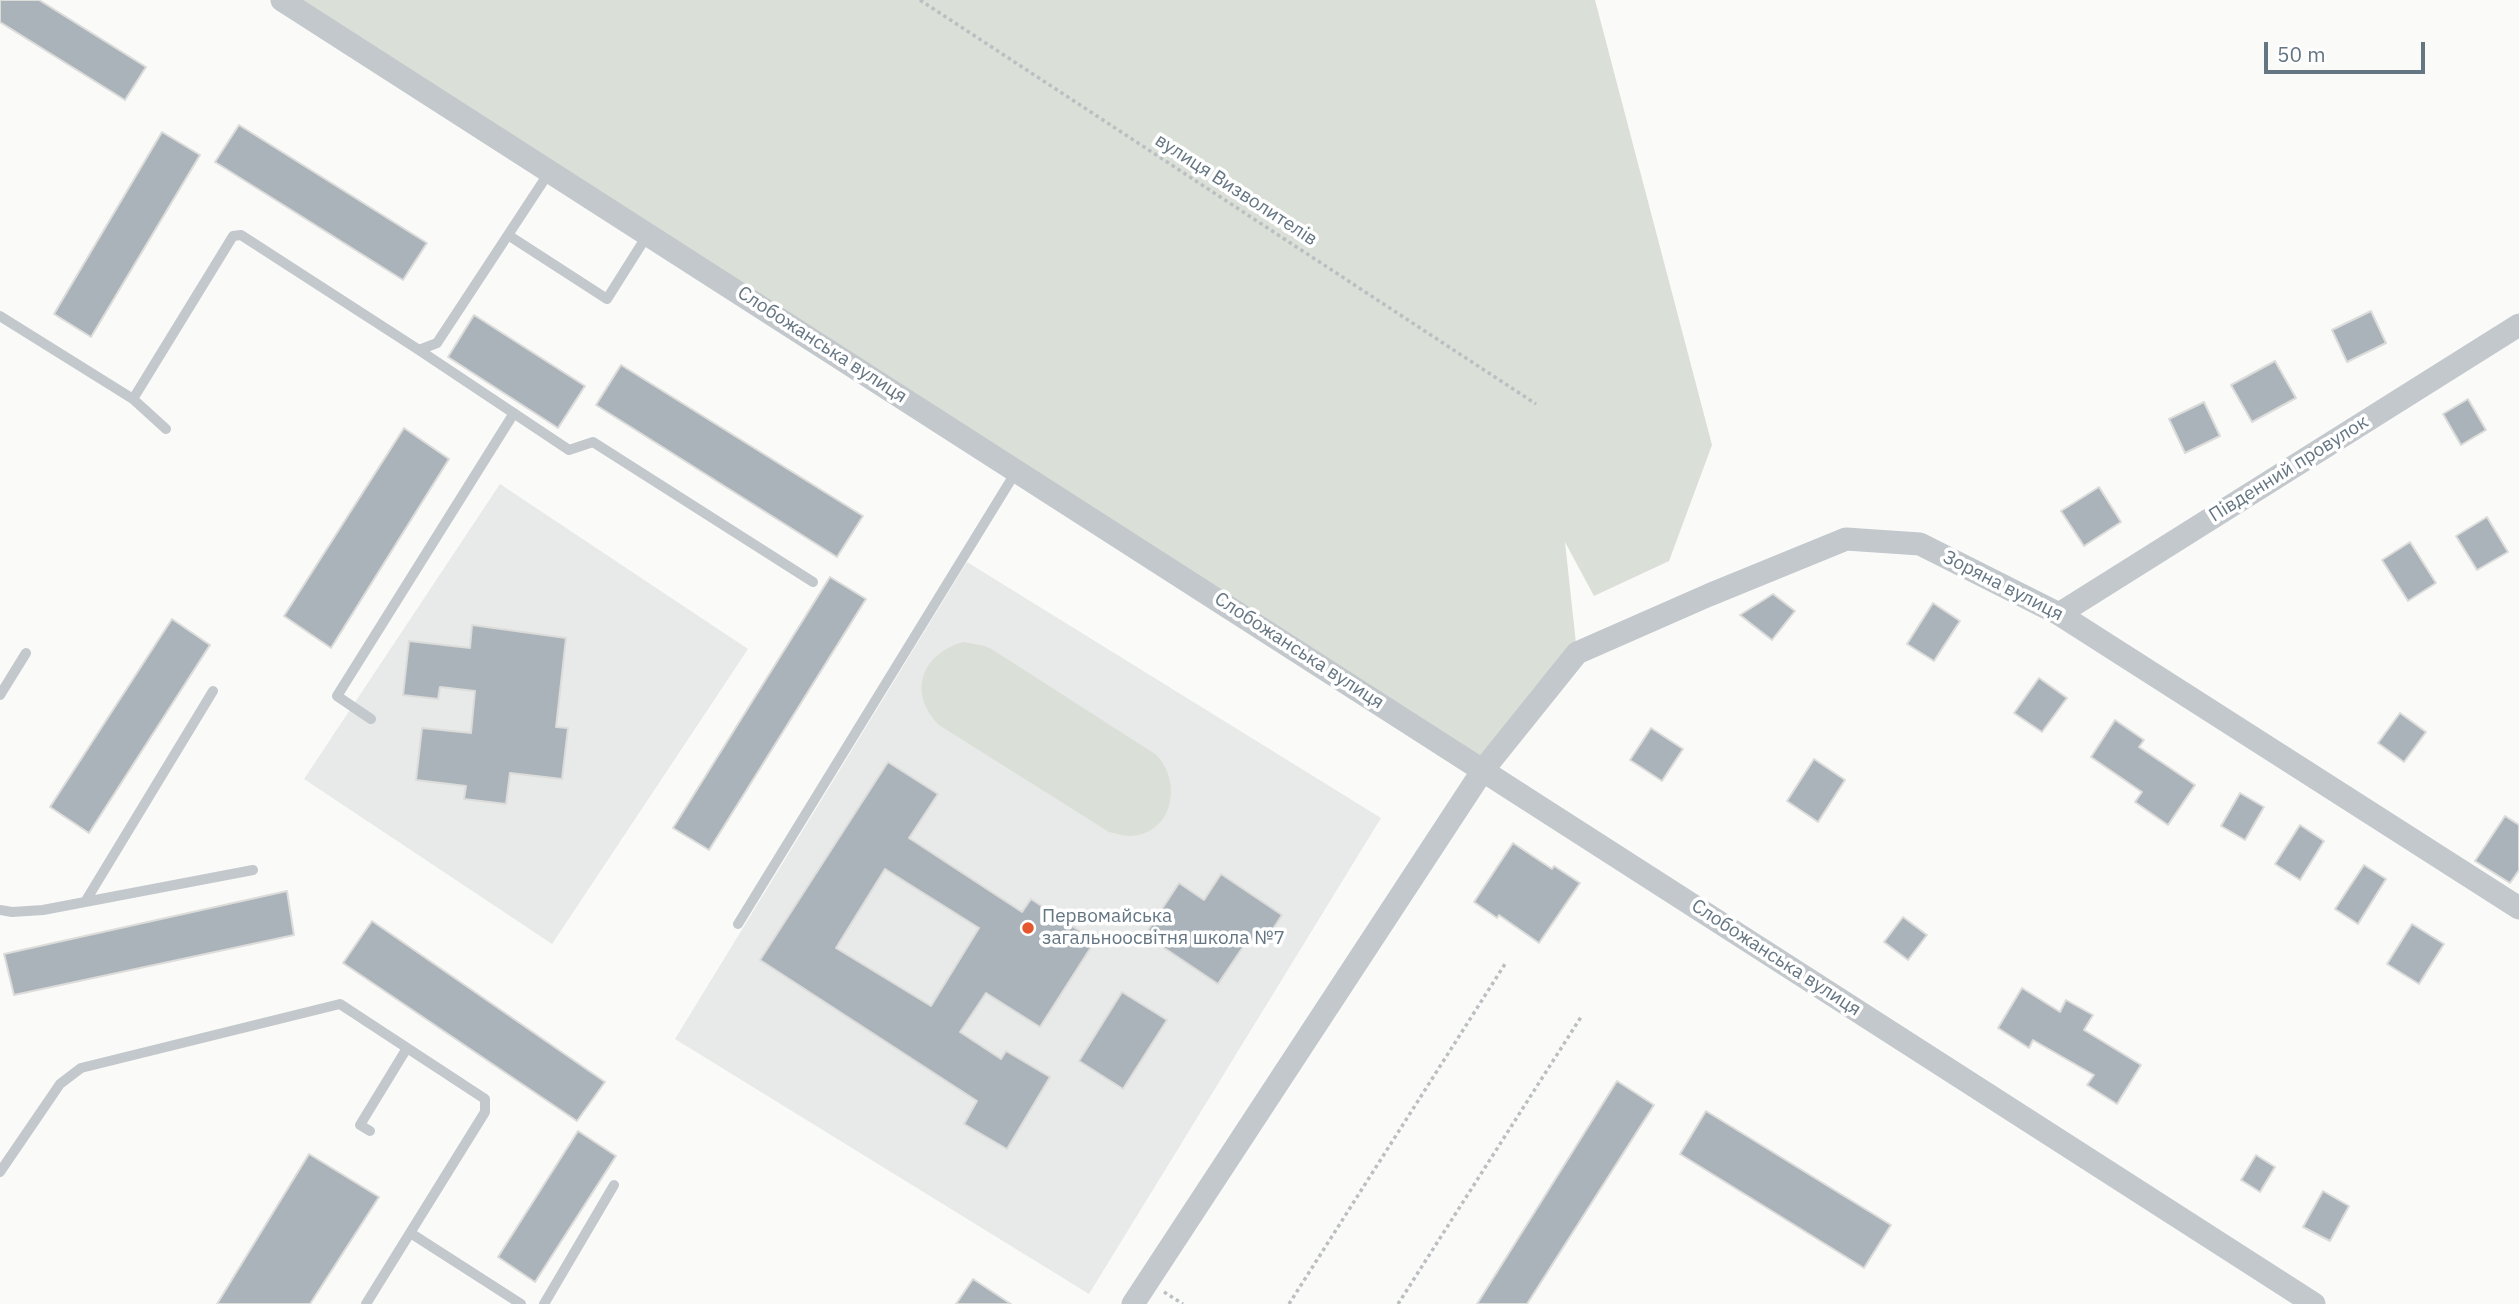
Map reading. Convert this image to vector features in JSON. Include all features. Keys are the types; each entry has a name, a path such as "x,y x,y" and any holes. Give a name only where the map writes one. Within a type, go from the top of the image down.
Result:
{"street":[{"name":"Слобожанська вулиця","path":"282,0 2314,1304"},
{"name":"Південний провулок","path":"2059,614 2519,325"},
{"name":"Зоряна вулиця","path":"1133,1304 1483,770 1577,653 1846,539 1920,544 2059,614 2519,908"}],"lane":[{"path":"419,350 438,343 550,171"},
{"path":"508,235 607,299 648,234"},
{"path":"133,399 233,236 241,235 569,450 593,442 813,582"},
{"path":"0,316 133,399 166,429"},
{"path":"371,719 337,696 514,413"},
{"path":"738,924 1017,470"},
{"path":"0,695 26,653"},
{"path":"85,902 213,691"},
{"path":"0,910 43,910 253,870"},
{"path":"1,1167 60,1084 82,1068 340,1004 485,1099 485,1112 412,1234 366,1304"},
{"path":"369,1131 360,1125 407,1048"},
{"path":"544,1304 614,1185"},
{"path":"412,1234 520,1304"}],"path":[{"name":"вулиця Визволителів","path":"920,0 1536,404"},
{"path":"1289,1304 1505,964"},
{"path":"1398,1304 1581,1017"}],"shaded area":[{"path":"282,0 1595,0 1712,445 1669,561 1594,596 1565,542 1577,653 1483,770"},
{"path":"500,484 748,649 552,944 304,779"},
{"name":"Первомайська загальноосвітня школа №7","path":"967,562 1381,818 1089,1294 675,1039"},
{"path":"963,642 993,650 1155,754 1164,765 1171,791 1165,816 1156,826 1145,833 1130,836 1109,832 939,725 923,700 924,676 937,655"}],"building":[{"path":"0,0 39,0 146,67 125,100 0,22"},
{"path":"239,125 427,243 403,280 215,162"},
{"path":"162,132 200,155 91,337 54,314"},
{"path":"2371,311 2386,343 2347,362 2332,330"},
{"path":"474,315 585,386 558,428 448,357"},
{"path":"2275,361 2296,398 2252,422 2231,385"},
{"path":"621,365 863,516 837,557 596,405"},
{"path":"2468,399 2486,430 2461,445 2443,414"},
{"path":"2204,402 2220,436 2185,453 2169,419"},
{"path":"404,428 449,459 331,648 284,616"},
{"path":"2099,487 2121,522 2084,546 2061,511"},
{"path":"2487,517 2508,552 2477,570 2456,536"},
{"path":"2410,542 2436,583 2408,601 2382,560"},
{"path":"830,577 866,599 709,850 673,828"},
{"path":"1773,594 1795,611 1772,640 1740,615"},
{"path":"1933,603 1960,621 1934,661 1907,644"},
{"path":"172,619 210,645 89,833 50,807"},
{"path":"472,625 566,638 556,727 568,728 562,779 510,773 506,804 464,799 466,786 416,780 422,728 471,733 475,691 440,687 438,699 403,695 409,641 470,648"},
{"path":"2039,678 2067,698 2042,732 2014,713"},
{"path":"2400,713 2426,732 2404,762 2378,743"},
{"path":"2115,720 2144,740 2139,747 2195,785 2168,825 2135,802 2142,792 2091,757"},
{"path":"1651,728 1683,749 1662,781 1630,760"},
{"path":"1814,759 1845,780 1818,822 1787,801"},
{"path":"888,762 938,794 909,838 1022,912 1031,899 1095,941 1040,1027 986,993 960,1032 1001,1059 1006,1051 1050,1077 1007,1149 964,1124 977,1101 760,960","holes":["885,869 979,928 931,1006 836,948"]},
{"path":"2240,793 2264,807 2245,840 2221,826"},
{"path":"2505,816 2519,825 2519,870 2510,883 2475,861"},
{"path":"2300,825 2324,841 2300,880 2275,864"},
{"path":"1513,843 1552,869 1554,866 1580,883 1539,943 1499,915 1497,918 1474,902"},
{"path":"2364,865 2386,879 2358,924 2335,909"},
{"path":"1221,874 1282,915 1262,946 1249,938 1218,984 1145,935 1179,883 1204,900"},
{"path":"287,891 294,935 14,995 4,954"},
{"path":"1903,917 1927,935 1908,960 1884,942"},
{"path":"372,921 605,1082 577,1121 343,963"},
{"path":"2412,924 2444,944 2419,984 2387,964"},
{"path":"2022,988 2060,1012 2066,1000 2093,1015 2084,1030 2141,1065 2117,1104 2087,1085 2094,1075 2033,1040 2029,1048 1998,1028"},
{"path":"1122,992 1167,1020 1123,1089 1079,1061"},
{"path":"1617,1081 1654,1105 1527,1304 1477,1304"},
{"path":"1706,1111 1891,1225 1864,1268 1680,1154"},
{"path":"578,1131 616,1156 535,1282 498,1257"},
{"path":"309,1154 379,1197 310,1304 217,1304"},
{"path":"2256,1155 2275,1167 2260,1192 2241,1180"},
{"path":"2323,1191 2349,1206 2330,1241 2303,1227"},
{"path":"973,1279 1011,1304 956,1304"}],"place":[{"name":"Первомайська загальноосвітня школа №7","path":"1028,928"}]}
